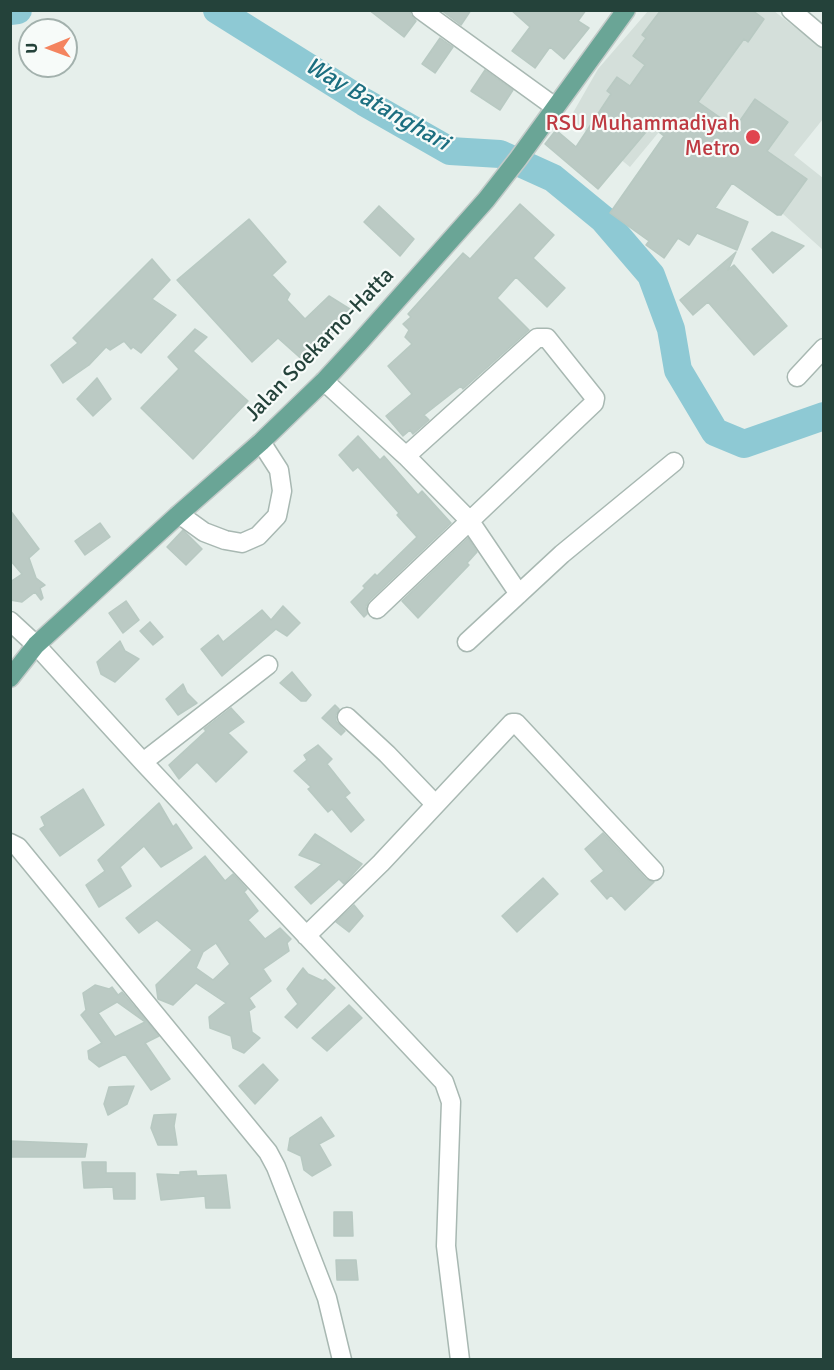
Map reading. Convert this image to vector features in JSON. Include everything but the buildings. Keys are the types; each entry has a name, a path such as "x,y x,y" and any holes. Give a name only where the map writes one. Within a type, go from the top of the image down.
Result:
{"main road":[{"name":"Jalan Soekarno-Hatta","path":"10,678 36,645 261,442 324,381 486,200 626,10"}],"street":[{"path":"421,10 555,107"},
{"path":"791,10 824,38"},
{"path":"377,609 595,401 594,396 547,338 537,338 406,456"},
{"path":"797,377 824,348"},
{"path":"324,381 406,456 469,520 519,594"},
{"path":"179,514 204,532 225,540 242,543 258,536 277,516 282,491 279,470 261,442"},
{"path":"467,642 562,554 674,462"},
{"path":"10,621 36,645 444,1082 451,1102 446,1246 460,1359"},
{"path":"143,762 268,665"},
{"path":"347,717 387,754 435,804"},
{"path":"306,936 381,862 515,722 654,871"},
{"path":"10,843 18,847 268,1152 323,1288 342,1359"}],"shaded area":[{"name":"RSU Muhammadiyah Metro","path":"648,11 774,11 823,49 823,119 794,155 823,178 823,250 673,115 630,167 570,118 598,69"}],"waterway":[{"name":"Way Batanghari","path":"10,11 18,10"},
{"name":"Way Batanghari","path":"217,10 364,102 450,151 500,154 553,178 603,219 651,275 671,329 678,370 715,432 744,444 824,416"}],"place":[{"name":"RSU Muhammadiyah Metro","path":"753,137"}]}
